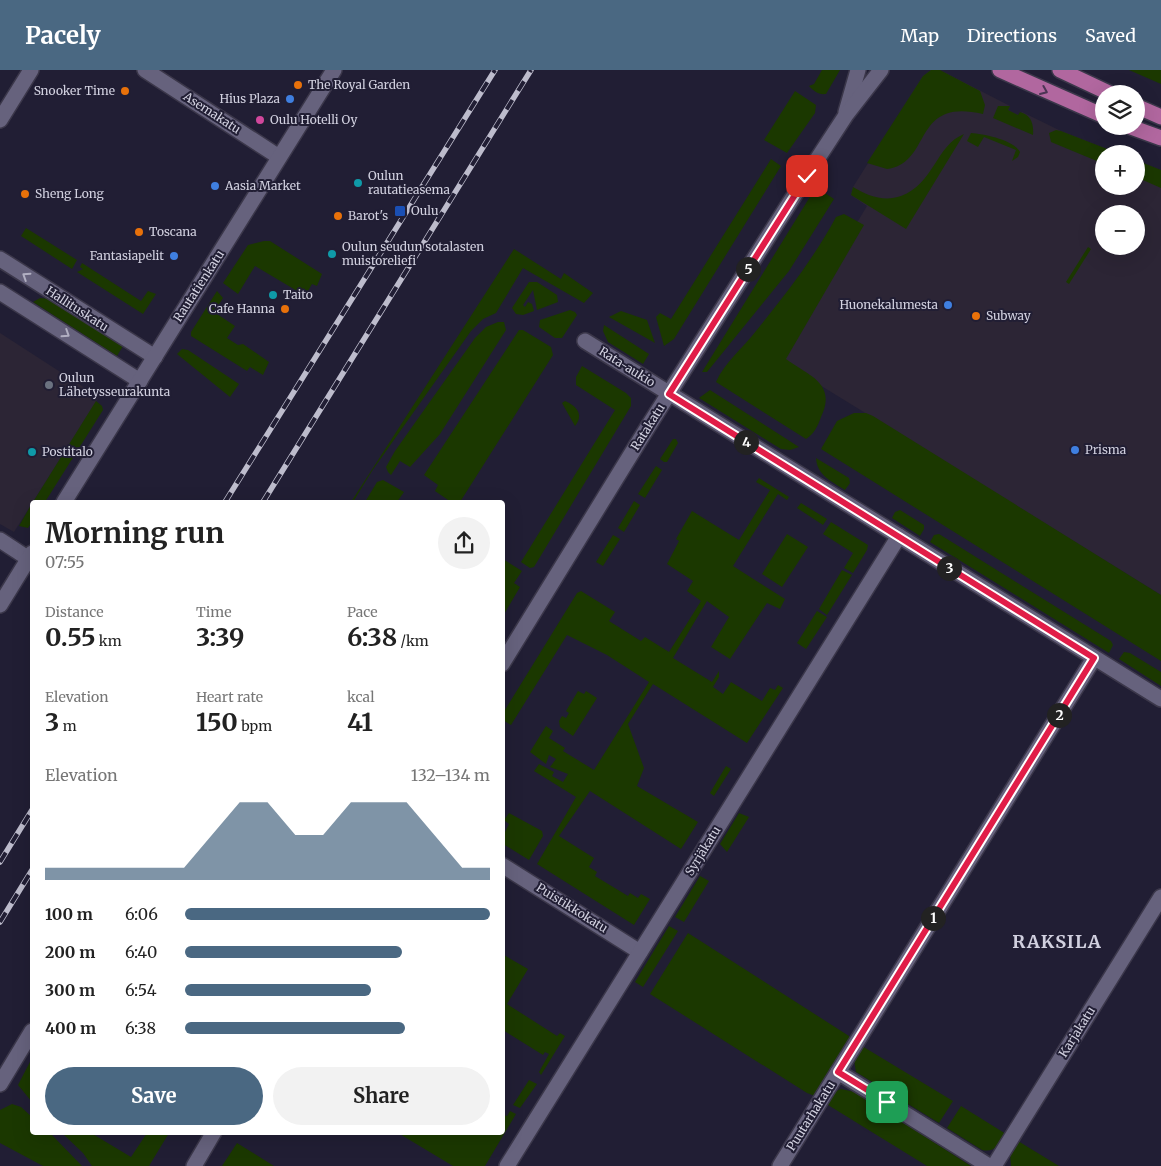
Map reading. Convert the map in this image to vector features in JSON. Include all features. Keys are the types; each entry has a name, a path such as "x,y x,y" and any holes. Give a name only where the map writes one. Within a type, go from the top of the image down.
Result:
{"main road":[{"path":"1000,70 1095,112"},
{"path":"1060,70 1095,86"},
{"path":"1145,110 1161,117"},
{"path":"1145,132 1161,138"}],"street":[{"path":"0,120 31,70"},
{"name":"Asemakatu","path":"145,70 279,157"},
{"name":"Rautatienkatu","path":"65,500 334,70"},
{"name":"Ratakatu","path":"846,115 858,70"},
{"name":"Ratakatu","path":"505,659 669,394 846,115 881,70"},
{"name":"Hallituskatu","path":"0,259 155,357"},
{"path":"0,292 140,381"},
{"name":"Rata-aukio","path":"585,341 1161,699"},
{"name":"Syrjäkatu","path":"507,1166 899,536"},
{"path":"0,540 30,555"},
{"path":"0,605 30,558"},
{"name":"Puutarhakatu","path":"780,1166 1094,658"},
{"name":"Puistikkokatu","path":"505,867 640,952"},
{"name":"Karjakatu","path":"994,1166 1161,897"},
{"path":"0,1084 30,1033"},
{"path":"838,1072 989,1166"},
{"path":"194,1166 212,1135"}],"shaded area":[{"path":"931,70 940,70 1010,106 1008,110 1018,115 1022,112 1061,131 1097,145 1095,145 1095,195 1145,195 1145,164 1161,170 1161,595 776,358 867,206 851,195 853,187 923,76"},
{"name":"Postitalo","path":"0,333 99,397 34,500 30,500 30,507 14,532 0,524"}],"green space":[{"path":"822,70 840,70 826,94 818,93 809,86 814,84"},
{"path":"931,70 940,70 980,91 985,105 983,114 960,111 944,115 933,122 911,155 901,164 887,169 867,163 923,76"},
{"path":"1129,70 1161,70 1161,84"},
{"path":"795,91 816,105 815,113 787,153 764,140"},
{"path":"998,106 1010,106 1008,110 1018,115 1020,112 1027,115 1033,127 1033,135 993,118"},
{"path":"1056,130 1061,131 1097,145 1095,145 1095,160 1051,142 1049,133"},
{"path":"971,133 991,136 1012,144 1020,152 1018,157 1012,161 1016,150 984,137 978,147 967,141"},
{"path":"964,134 906,229 851,195 853,187 864,193 882,198 901,196 921,183 947,147"},
{"path":"771,159 781,166 674,339 664,346 656,317 660,313 671,319"},
{"path":"1145,164 1161,170 1161,188 1145,181"},
{"path":"816,187 834,199 789,271 707,372 702,372"},
{"path":"844,214 864,225 786,359 818,382 826,396 819,424 806,439 716,382 729,362 799,276 836,217"},
{"path":"26,228 77,260 72,269 21,236"},
{"path":"270,241 322,274 317,286 312,284 308,291 312,294 309,298 255,266 238,294 223,283 248,245"},
{"path":"1088,247 1091,249 1069,284 1066,282"},
{"path":"514,249 561,279 564,273 593,293 584,303 523,268 496,313 483,319 471,331 372,471 354,500 352,500"},
{"path":"82,263 141,301 148,291 156,294 143,314 77,272 83,269 80,267"},
{"path":"529,282 537,282 557,295 558,302 537,310 533,290 523,305 525,307 528,302 532,304 534,311 523,315 516,314 512,308"},
{"path":"217,291 223,298 214,312 235,326 227,338 238,345 243,344 269,362 263,375 250,367 247,371 191,336 191,332"},
{"path":"40,298 50,299 123,346 117,356 33,302"},
{"path":"570,310 577,315 562,338 555,338 539,327 540,320"},
{"path":"621,311 647,320 655,343 609,317"},
{"path":"498,322 504,322 506,330 440,434 410,467 400,461 391,475 386,467 395,451 475,338 486,327"},
{"path":"604,325 649,354 643,364 608,342 603,331"},
{"path":"519,330 523,330 551,347 553,355 461,500 448,500 435,491 438,485 424,475"},
{"path":"182,349 188,350 239,384 230,397 177,354"},
{"path":"582,366 626,393 631,398 631,406 534,567 530,568 521,562 615,410 576,385 576,377"},
{"path":"710,390 799,447 790,450 781,449 699,398"},
{"path":"96,401 102,406 103,410 46,500 34,500"},
{"path":"565,401 573,405 578,411 579,418 575,426 562,403"},
{"path":"854,413 866,413 873,416 1161,595 1161,661 821,449 837,421"},
{"path":"673,439 676,439 678,443 667,462 664,462 660,459"},
{"path":"816,458 849,478 850,483 845,490 822,473"},
{"path":"656,466 662,470 645,498 638,494"},
{"path":"759,478 789,497 787,500 778,494 733,566 785,599 780,609 767,603 730,659 711,647 729,617 707,601 673,658 712,682 719,671 719,677 713,687 723,694 731,682 762,701 770,688 775,690 778,685 783,688 747,743 653,684 628,724 644,768 637,786 698,822 681,849 590,791 559,836 594,858 589,867 597,872 595,876 628,896 630,893 638,898 641,894 650,899 634,925 537,864 576,797 534,771 539,764 554,772 552,776 563,782 568,774 550,767 556,759 549,755 546,764 530,752 546,726 553,731 549,738 565,748 563,751 594,770 649,682 607,655 567,635 511,725 505,721 505,710 577,593 581,591 615,612 609,621 641,641 645,637 669,652 701,601 687,591 693,581 667,564 679,541 676,539 692,511 739,540 770,490 756,482"},
{"path":"383,480 404,492 398,500 366,500 377,482"},
{"path":"634,501 640,505 624,532 618,528"},
{"path":"801,503 827,519 823,525 797,508"},
{"path":"30,507 30,525 28,528 19,526"},
{"path":"900,510 924,525 920,536 892,518 895,512"},
{"path":"831,522 868,545 853,573 844,568 853,553 823,534"},
{"path":"787,534 808,547 782,587 762,574"},
{"path":"939,534 1111,641 1113,645 1109,653 930,542 934,535"},
{"path":"613,535 620,539 603,566 596,562"},
{"path":"505,560 522,571 514,583 520,587 505,613"},
{"path":"842,570 852,575 827,615 819,609"},
{"path":"817,611 827,617 806,649 797,643"},
{"path":"1124,652 1130,653 1161,672 1161,686 1119,659"},
{"path":"578,691 584,694 586,691 597,698 573,736 560,727 559,721 562,716 566,718 569,713 566,711"},
{"path":"726,766 731,769 714,796 710,793"},
{"path":"509,813 542,831 543,836 529,860 505,845 505,832 509,824 505,819"},
{"path":"739,813 749,817 727,852 720,844"},
{"path":"700,876 709,881 684,922 675,917"},
{"path":"669,926 678,931 643,987 635,982"},
{"path":"688,933 849,1036 850,1039 815,1096 807,1093 650,994"},
{"path":"505,956 528,969 507,1004 557,1036 560,1033 565,1036 541,1075 539,1072 549,1054 545,1052 543,1055 505,1031"},
{"path":"862,1046 953,1101 939,1123 856,1072 854,1060"},
{"path":"30,1062 30,1100 18,1085"},
{"path":"529,1080 537,1084 520,1108 513,1105"},
{"path":"841,1089 855,1092 971,1166 927,1166 828,1105 827,1103 834,1092"},
{"path":"12,1104 21,1107 30,1115 30,1135 52,1135 82,1166 43,1166 0,1143 0,1110"},
{"path":"961,1106 1006,1134 996,1147 986,1151 982,1150 947,1128"},
{"path":"510,1111 516,1114 505,1132 505,1116 507,1116"},
{"path":"64,1135 94,1135 131,1157 146,1135 168,1135 149,1166 92,1166 83,1153"},
{"path":"401,1135 503,1135 485,1166 453,1166"},
{"path":"1018,1141 1059,1166 1011,1166 1010,1154"},
{"path":"237,1143 274,1166 222,1166"}],"railway":[{"path":"226,500 495,70"},
{"path":"264,500 531,70"},
{"path":"0,862 30,813"},
{"path":"0,922 30,873"}],"place":[{"name":"The Royal Garden","path":"298,85"},
{"name":"Snooker Time","path":"125,91"},
{"name":"Hius Plaza","path":"290,99"},
{"name":"Oulu Hotelli Oy","path":"260,120"},
{"name":"Oulun rautatieasema","path":"358,183"},
{"name":"Aasia Market","path":"215,186"},
{"name":"Sheng Long","path":"25,194"},
{"name":"Oulu","path":"400,211"},
{"name":"Barot's","path":"338,216"},
{"name":"Toscana","path":"139,232"},
{"name":"Oulun seudun sotalasten muistoreliefi","path":"332,254"},
{"name":"Fantasiapelit","path":"174,256"},
{"name":"Taito","path":"273,295"},
{"name":"Huonekalumesta","path":"948,305"},
{"name":"Cafe Hanna","path":"285,309"},
{"name":"Subway","path":"976,316"},
{"name":"Oulun Lähetysseurakunta","path":"49,385"},
{"name":"Prisma","path":"1075,450"},
{"name":"Postitalo","path":"32,452"}],"district":[{"name":"RAKSILA","path":"1057,942"}],"route":[{"path":"807,176 669,394 1094,658 838,1072 887,1102"}]}
